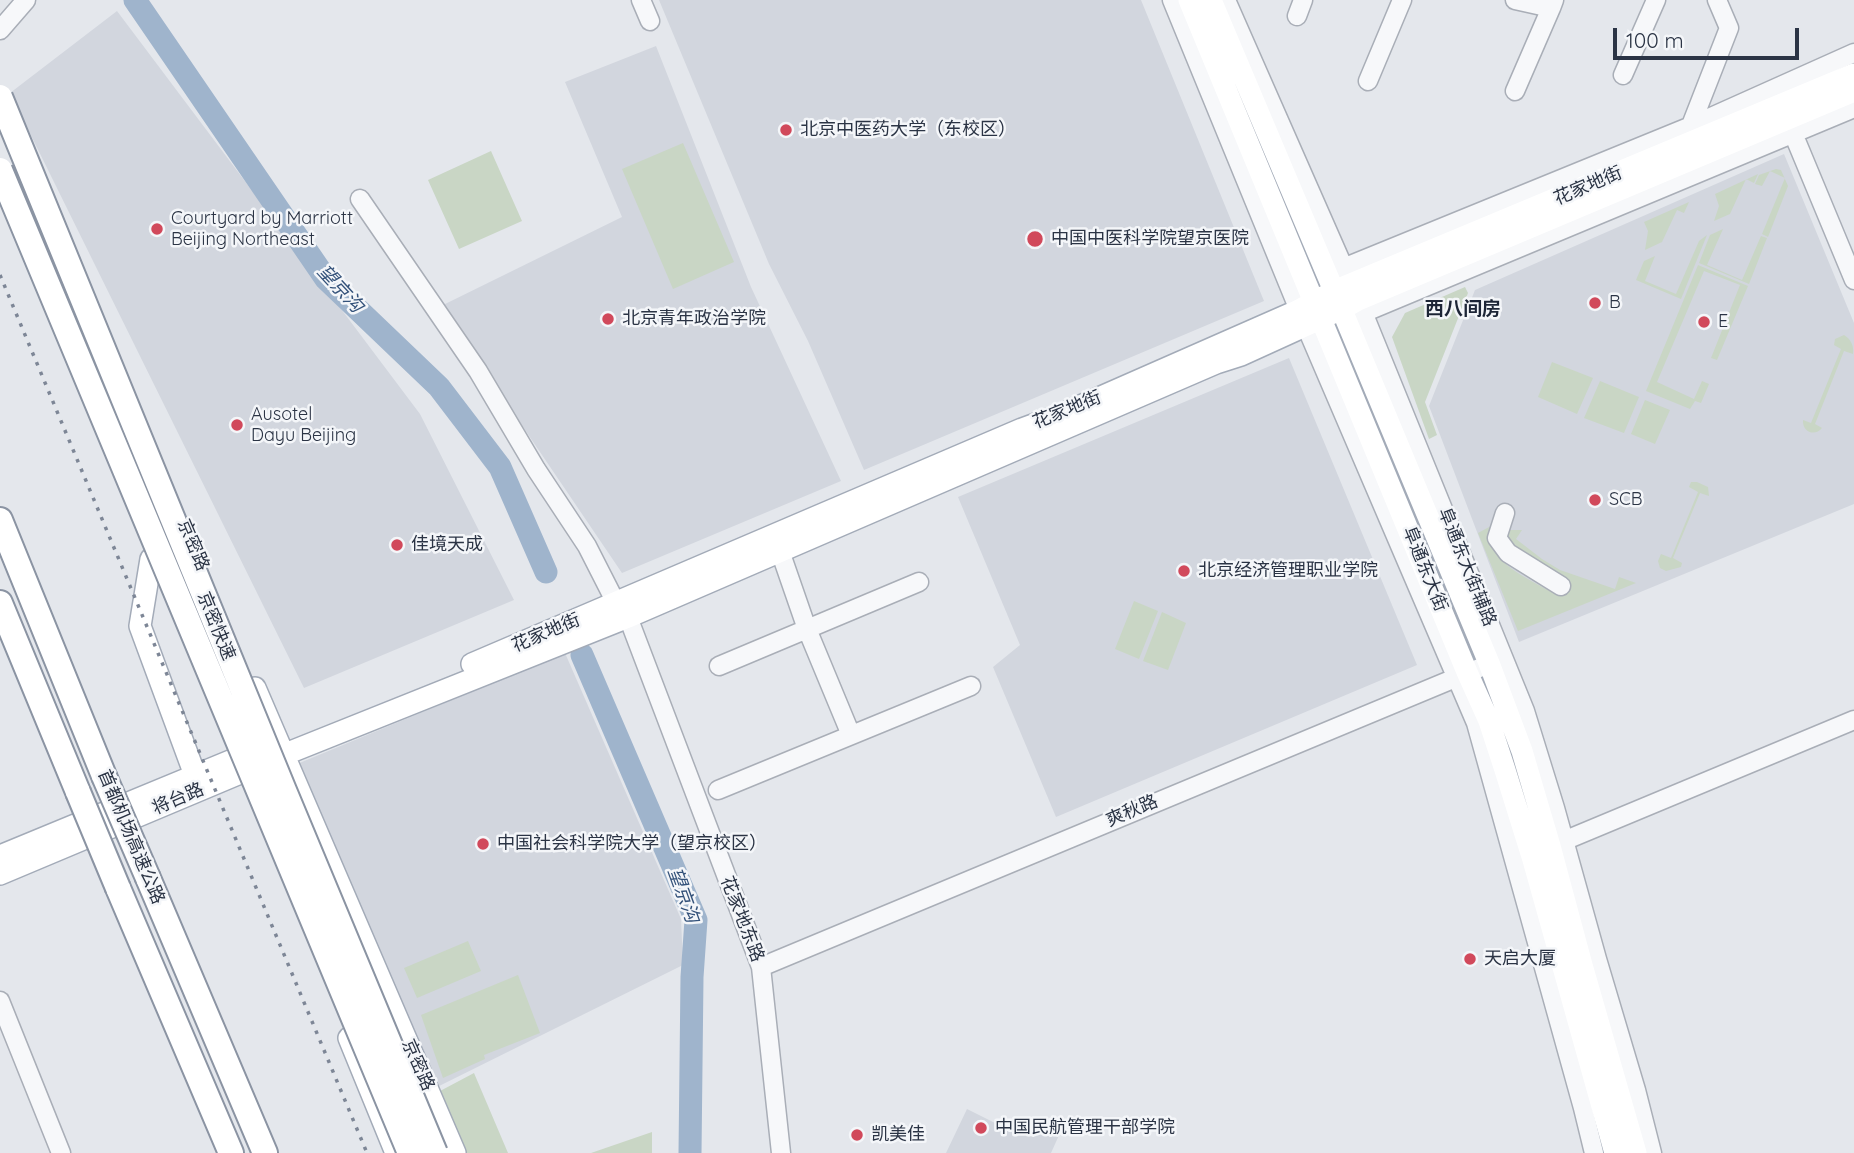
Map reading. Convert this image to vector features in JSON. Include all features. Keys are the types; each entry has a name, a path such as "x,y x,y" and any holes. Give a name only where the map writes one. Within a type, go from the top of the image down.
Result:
{"highway":[{"name":"京密快速","path":"0,97 435,1153"},
{"name":"京密快速","path":"1,178 410,1153"},
{"name":"首都机场高速公路","path":"0,520 104,776 265,1153"},
{"name":"首都机场高速公路","path":"0,603 231,1153"}],"main road":[{"name":"阜通东大街","path":"1189,0 1310,314 1461,674 1489,721 1532,860 1615,1153"},
{"name":"阜通东大街","path":"1211,0 1348,294 1497,660 1522,751 1557,843 1582,965 1636,1153"},
{"name":"花家地街","path":"237,766 454,671 780,551 1216,363 1241,355 1348,294 1687,136 1854,74"},
{"name":"京密路","path":"0,90 83,293 455,1153"},
{"name":"花家地街","path":"1348,294 1791,126 1854,91"},
{"path":"1,178 151,559 396,1153"},
{"name":"花家地街","path":"622,610 1022,429 1310,314"},
{"path":"151,559 140,626 195,775"},
{"name":"将台路","path":"0,856 195,775 237,766"},
{"name":"将台路","path":"0,874 237,766"}],"street":[{"path":"0,30 26,0"},
{"path":"641,0 650,21"},
{"path":"1172,0 1310,314"},
{"name":"阜通东大街辅路","path":"1226,0 1348,294 1447,502 1497,660"},
{"path":"1368,81 1402,0"},
{"path":"1515,0 1553,4 1515,91"},
{"path":"1623,75 1656,0"},
{"path":"1687,136 1729,28 1717,0"},
{"path":"1687,136 1854,54"},
{"path":"1854,108 1791,126 1854,280"},
{"name":"花家地东路","path":"360,199 478,371 536,470 587,547 622,610 761,967 781,1153"},
{"path":"1505,513 1497,538 1508,553 1561,586"},
{"path":"780,551 807,629 850,735"},
{"path":"719,666 919,582"},
{"name":"爽秋路","path":"761,967 1497,660"},
{"path":"1461,674 1594,1153"},
{"path":"718,790 971,686"},
{"path":"1652,1153 1597,958 1557,843 1854,720"},
{"path":"0,1001 61,1153"}],"shaded area":[{"name":"中国中医科学院望京医院","path":"659,0 1141,0 1264,301 864,470 808,341 769,264"},
{"path":"117,11 420,414 514,600 304,688 10,93"},
{"name":"北京青年政治学院","path":"656,46 751,287 841,481 622,573 441,306 622,217 565,82"},
{"path":"1784,154 1854,323 1854,504 1519,642 1429,406 1475,290"},
{"name":"北京经济管理职业学院","path":"1289,358 1417,665 1056,817 993,667 1020,645 958,497"},
{"name":"中国社会科学院大学（望京校区）","path":"565,653 681,919 683,965 425,1093 285,769"},
{"name":"中国民航管理干部学院","path":"967,1109 1019,1135 1033,1122 1060,1133 1051,1153 946,1153"}],"green space":[{"path":"683,143 734,262 673,289 622,169"},
{"path":"491,151 522,221 459,249 428,180"},
{"path":"1781,170 1784,178 1770,171"},
{"path":"1770,171 1762,186 1755,184 1759,175"},
{"path":"1758,174 1754,183 1747,179"},
{"path":"1785,179 1788,186 1768,237 1762,234"},
{"path":"1746,180 1730,214 1714,221 1719,206 1715,194"},
{"path":"1689,202 1684,213 1677,210 1662,242 1645,250 1648,231 1644,222"},
{"path":"1723,229 1707,265 1742,280 1761,236 1767,238 1749,284 1699,263 1710,235"},
{"path":"1707,235 1681,299 1636,280 1644,261 1655,256 1645,281 1676,294 1699,241"},
{"path":"1698,265 1748,286 1717,360 1711,358 1740,285 1704,271 1657,382 1694,399 1702,381 1709,384 1701,403 1695,401 1690,409 1646,391"},
{"path":"1465,287 1468,293 1425,402 1437,435 1429,439 1392,337 1405,313"},
{"path":"1844,335 1852,343 1853,354 1844,351 1815,424 1822,428 1810,432 1805,428 1803,420 1811,423 1841,349 1834,345 1835,339"},
{"path":"1552,362 1593,378 1577,414 1538,397"},
{"path":"1600,381 1639,397 1624,433 1584,418"},
{"path":"1645,400 1670,410 1655,444 1631,434"},
{"path":"1691,482 1708,487 1709,496 1700,493 1673,558 1682,563 1681,567 1666,571 1660,568 1658,561 1661,554 1671,558 1698,492 1689,487"},
{"path":"1491,526 1494,547 1501,559 1525,578 1560,596 1567,581 1507,541 1509,530 1522,530 1516,539 1560,570 1615,589 1619,577 1636,583 1518,631 1478,533"},
{"path":"1134,601 1158,611 1139,659 1115,649"},
{"path":"1162,612 1186,623 1168,670 1143,661"},
{"path":"468,941 481,971 417,998 404,968"},
{"path":"518,975 540,1033 484,1055 485,1059 443,1078 421,1015"},
{"path":"474,1073 508,1153 447,1153 425,1099"},
{"path":"652,1132 652,1153 591,1153"}],"waterway":[{"name":"望京沟","path":"135,0 326,279 439,387 500,467 546,572"},
{"name":"望京沟","path":"582,655 696,920 692,977 690,1153"}],"railway":[{"path":"0,275 367,1153"}],"place":[{"name":"北京中医药大学（东校区）","path":"786,130"},
{"name":"Courtyard by Marriott Beijing Northeast","path":"157,229"},
{"name":"中国中医科学院望京医院","path":"1035,239"},
{"name":"B","path":"1595,303"},
{"name":"北京青年政治学院","path":"608,319"},
{"name":"E","path":"1704,322"},
{"name":"Ausotel Dayu Beijing","path":"237,425"},
{"name":"SCB","path":"1595,500"},
{"name":"佳境天成","path":"397,545"},
{"name":"北京经济管理职业学院","path":"1184,571"},
{"name":"中国社会科学院大学（望京校区）","path":"483,844"},
{"name":"天启大厦","path":"1470,959"},
{"name":"中国民航管理干部学院","path":"981,1128"},
{"name":"凯美佳","path":"857,1135"}],"district":[{"name":"西八间房","path":"1463,309"}]}
